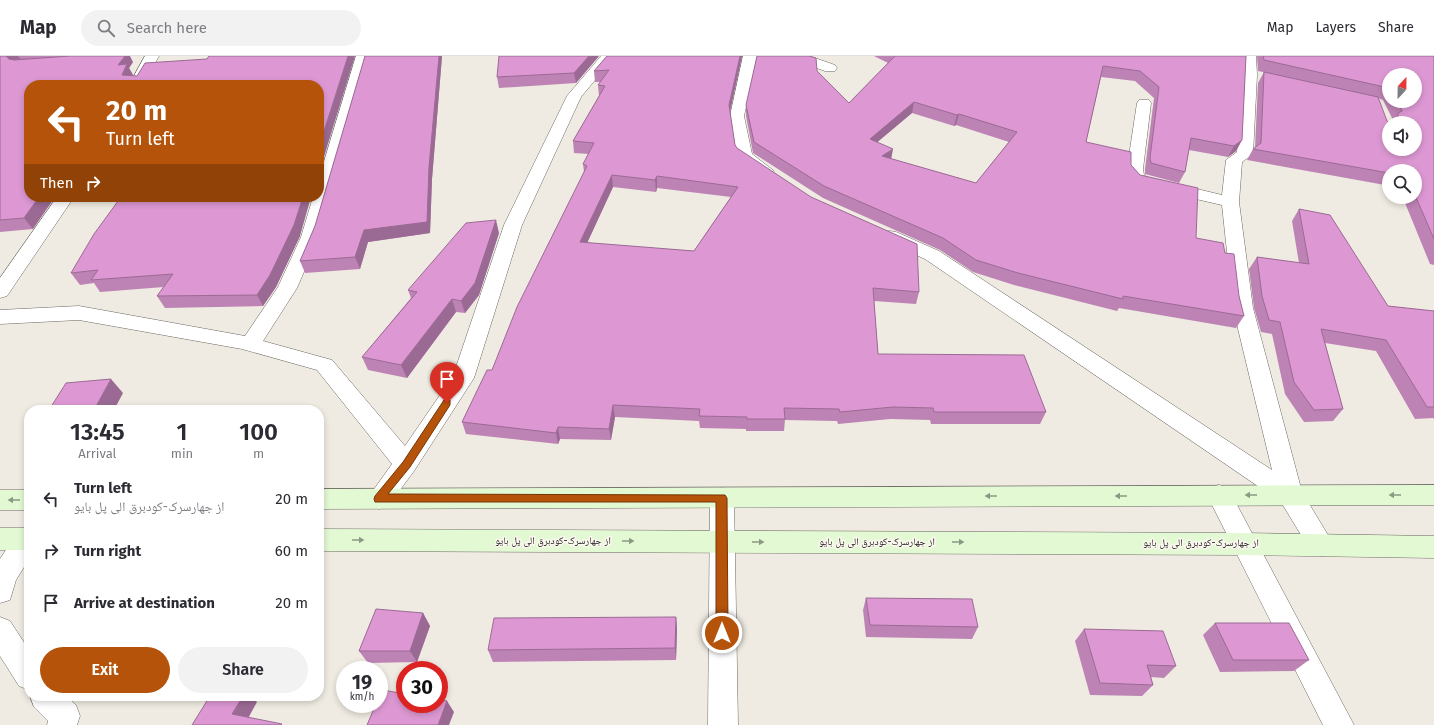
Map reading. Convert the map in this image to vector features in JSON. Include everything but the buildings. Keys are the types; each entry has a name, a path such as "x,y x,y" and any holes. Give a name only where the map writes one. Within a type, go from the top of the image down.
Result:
{"street":[{"path":"139,80 152,56"},
{"path":"324,190 363,56"},
{"path":"379,499 406,464 463,378 513,225 574,96 608,56"},
{"path":"750,56 737,116 744,156 783,182"},
{"path":"796,56 830,68"},
{"path":"1249,56 1258,77 1245,154 1234,160 1230,202 1243,308 1290,495 1321,545"},
{"path":"1144,103 1135,169 1136,176 1141,181 1230,202"},
{"path":"0,292 63,202"},
{"path":"250,344 287,288 310,238 320,202"},
{"path":"874,229 932,255 1290,495"},
{"path":"0,317 78,313 250,344 324,365 406,464"},
{"path":"1219,495 1340,725"},
{"path":"324,499 1434,495"},
{"path":"722,498 723,725"},
{"path":"0,500 24,500"},
{"path":"0,539 24,539"},
{"name":"از جهارسرک-کودبرق الی پل بایو","path":"324,540 1244,544 1434,547"},
{"path":"0,591 3,577 24,545"},
{"path":"0,630 24,668"},
{"path":"50,701 65,716 62,725"}],"route":[{"path":"447,403 406,464 379,499 722,498 722,633"}]}
